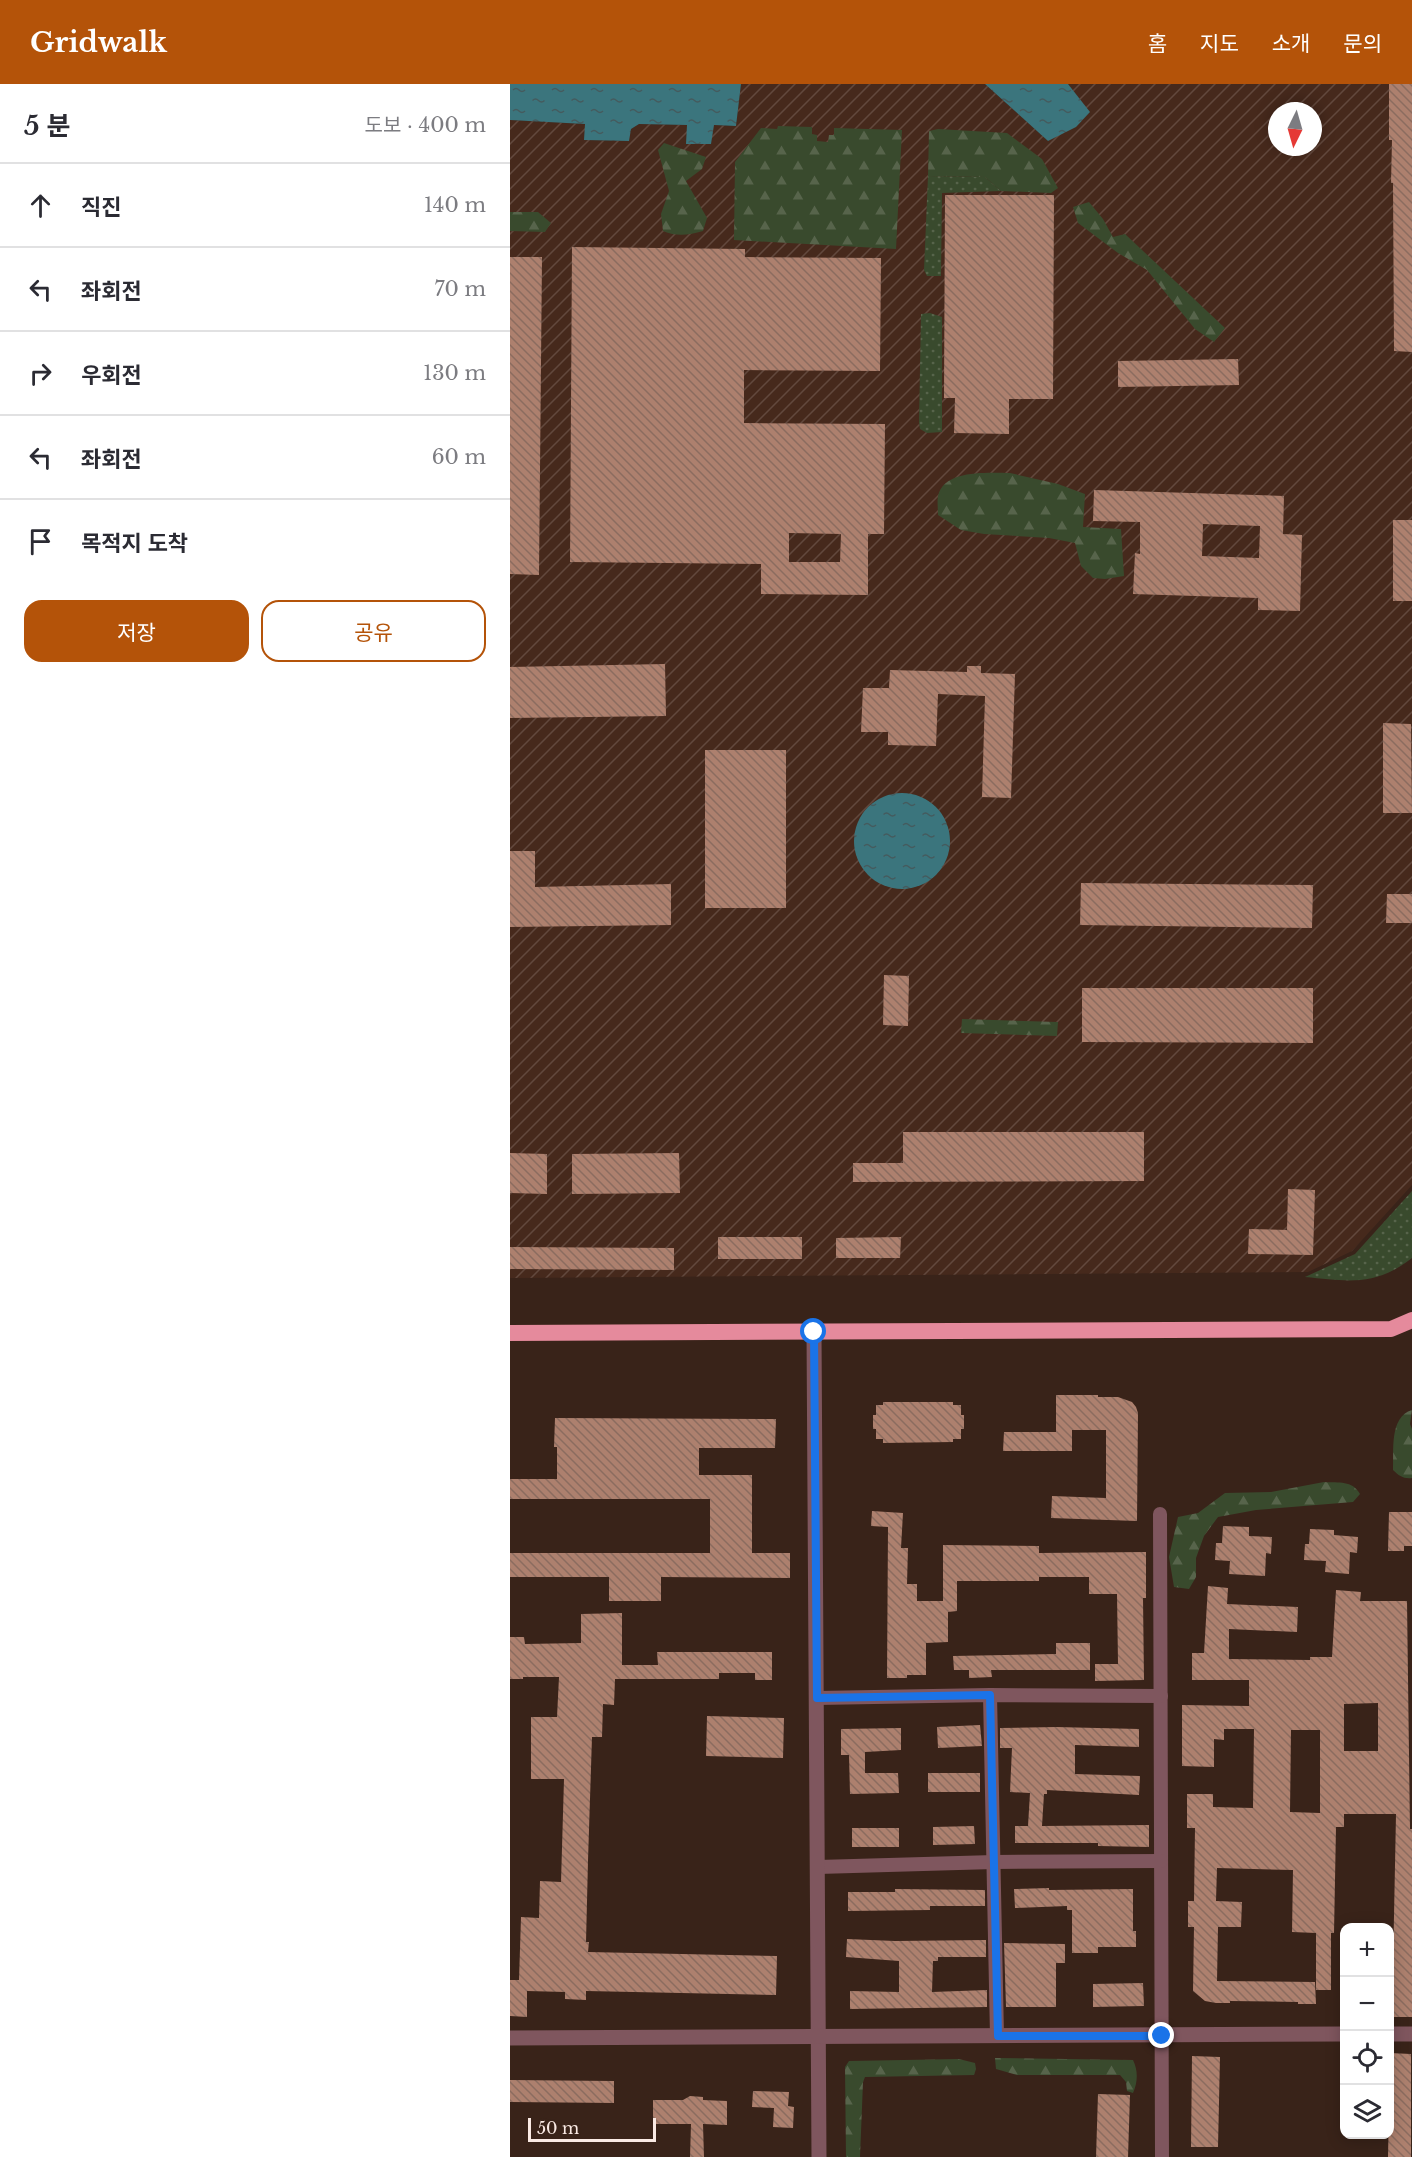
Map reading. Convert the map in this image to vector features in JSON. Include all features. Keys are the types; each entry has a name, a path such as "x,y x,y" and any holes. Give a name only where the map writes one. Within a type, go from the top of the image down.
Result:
{"highway":[{"path":"510,1333 1391,1329 1412,1320"}],"street":[{"path":"814,1332 819,2157"},
{"path":"1160,1514 1162,2157"},
{"path":"817,1698 990,1695 1161,1696"},
{"path":"990,1695 998,2036"},
{"path":"818,1867 994,1862 1161,1861"},
{"path":"510,2038 1340,2034"},
{"path":"1394,2034 1412,2034"}],"shaded area":[{"path":"741,84 985,84 1048,141 1090,113 1068,84 1412,84 1412,1185 1352,1251 1308,1272 510,1278 510,120 585,124 585,140 628,141 631,129 639,124 688,125 711,144 713,125 736,126"}],"green space":[{"path":"778,126 812,127 812,134 817,135 817,141 828,142 829,135 834,135 834,128 902,130 896,249 734,240 735,162 761,128 777,129"},
{"path":"938,129 1007,133 1042,159 1058,188 1051,193 1001,191 985,177 928,176 929,131"},
{"path":"664,143 706,157 702,169 686,181 707,218 703,231 683,235 663,231 661,214 669,191 658,150"},
{"path":"928,176 985,177 1001,191 942,193 941,276 927,276 924,270"},
{"path":"1089,202 1103,219 1113,237 1125,234 1225,328 1214,342 1195,329 1147,270 1118,253 1078,223 1073,207"},
{"path":"510,212 538,212 551,223 545,232 510,231"},
{"path":"930,313 942,317 942,432 927,433 920,429 919,422 921,314"},
{"path":"1010,473 1058,484 1085,494 1083,527 1121,529 1124,576 1093,578 1081,566 1075,543 1049,538 984,534 961,530 938,515 938,496 942,487 949,481 968,474"},
{"path":"962,1019 1058,1022 1057,1036 961,1033"},
{"path":"1412,1191 1412,1258 1386,1274 1373,1278 1335,1280 1305,1277 1355,1254"},
{"path":"1412,1410 1410,1424 1412,1429 1412,1478 1409,1478 1402,1477 1393,1470 1393,1445 1399,1420"},
{"path":"1324,1482 1349,1484 1360,1494 1353,1502 1256,1510 1218,1517 1204,1536 1196,1558 1196,1577 1189,1589 1174,1587 1169,1557 1178,1517 1198,1513 1225,1493 1271,1492"},
{"path":"995,2058 1133,2060 1137,2072 1136,2084 1133,2093 1127,2091 1126,2082 1120,2075 1017,2075 996,2069"},
{"path":"959,2059 975,2063 974,2075 865,2077 860,2157 846,2157 845,2067 849,2061"}],"water":[{"path":"510,84 741,84 736,126 714,125 711,144 686,144 687,125 639,124 631,129 629,141 584,140 585,124 510,120"},
{"path":"985,84 1068,84 1090,112 1076,127 1048,141"},
{"path":"902,793 920,797 936,807 946,823 950,841 946,859 936,875 920,885 902,889 884,885 868,875 858,859 854,841 858,823 868,807 884,797"}],"building":[{"path":"1389,84 1412,84 1412,352 1394,351 1393,183 1391,183 1392,140 1389,140"},
{"path":"945,195 1054,195 1053,399 1009,399 1009,434 954,433 955,398 944,398"},
{"path":"572,247 745,249 745,257 881,258 880,371 744,370 744,423 885,424 884,534 868,534 868,595 761,594 761,564 570,562","holes":["789,533 841,534 840,562 789,562"]},
{"path":"510,257 542,257 539,575 510,574"},
{"path":"1238,359 1239,385 1118,387 1118,361"},
{"path":"1094,490 1284,496 1283,534 1302,535 1300,611 1258,610 1258,598 1133,594 1135,553 1140,554 1140,522 1093,521","holes":["1203,524 1260,526 1259,558 1202,556"]},
{"path":"1393,520 1412,520 1412,601 1393,601"},
{"path":"665,664 666,716 510,718 510,667"},
{"path":"967,666 981,666 981,673 1015,674 1011,798 982,797 985,696 938,694 936,746 888,745 888,732 861,732 863,688 889,688 890,670 967,672"},
{"path":"1383,723 1411,724 1412,813 1383,813"},
{"path":"705,750 786,750 786,908 705,908"},
{"path":"510,851 535,851 535,887 671,884 671,925 510,927"},
{"path":"1081,883 1313,885 1312,928 1080,925"},
{"path":"1387,894 1412,894 1412,923 1386,923"},
{"path":"884,975 909,976 908,1026 883,1025"},
{"path":"1082,988 1313,988 1313,1043 1082,1042"},
{"path":"903,1132 1144,1132 1144,1181 853,1182 853,1163 903,1163"},
{"path":"510,1153 547,1154 547,1194 510,1193"},
{"path":"679,1153 680,1193 572,1194 572,1154"},
{"path":"1288,1189 1315,1190 1313,1255 1248,1254 1249,1229 1287,1230"},
{"path":"718,1237 802,1237 802,1259 718,1259"},
{"path":"901,1237 900,1258 836,1258 836,1238"},
{"path":"510,1247 674,1248 674,1270 510,1269"},
{"path":"1056,1395 1118,1397 1132,1402 1136,1407 1138,1413 1137,1521 1051,1518 1052,1496 1106,1498 1106,1430 1072,1430 1072,1451 1003,1451 1004,1432 1056,1432"},
{"path":"883,1402 953,1402 953,1405 961,1405 964,1429 961,1429 961,1439 953,1439 953,1442 883,1443 883,1439 876,1439 873,1415 876,1415 876,1405 883,1405"},
{"path":"555,1418 776,1419 775,1448 699,1448 699,1475 752,1475 752,1553 790,1553 790,1578 661,1577 661,1601 609,1601 609,1577 510,1577 510,1553 710,1553 710,1499 510,1499 510,1479 557,1479 557,1447 554,1447"},
{"path":"872,1511 903,1513 901,1548 908,1548 907,1584 917,1584 917,1601 943,1601 943,1545 1039,1546 1039,1553 1146,1552 1146,1598 1143,1598 1144,1680 1095,1681 1095,1664 1118,1664 1117,1594 1089,1594 1089,1577 1039,1577 1039,1581 957,1581 957,1611 948,1612 948,1642 926,1643 926,1675 887,1678 888,1527 871,1526"},
{"path":"1389,1512 1412,1512 1412,1546 1404,1546 1404,1551 1388,1551"},
{"path":"1223,1526 1249,1527 1249,1536 1272,1537 1271,1554 1266,1553 1265,1576 1229,1574 1230,1561 1215,1560 1216,1543 1222,1543"},
{"path":"1310,1529 1334,1530 1334,1535 1358,1537 1357,1553 1350,1552 1349,1574 1325,1572 1326,1561 1304,1560 1305,1544 1309,1544"},
{"path":"1208,1586 1228,1588 1227,1604 1298,1607 1297,1632 1229,1629 1229,1659 1310,1660 1310,1657 1332,1657 1336,1590 1361,1592 1360,1601 1407,1601 1410,1829 1412,1829 1412,2017 1394,2017 1396,1814 1344,1814 1344,1827 1336,1827 1331,1990 1316,1990 1316,1933 1292,1932 1293,1870 1217,1868 1216,1901 1242,1902 1241,1927 1218,1927 1217,1981 1315,1982 1316,2004 1230,2001 1230,2003 1216,2003 1205,2001 1193,1991 1194,1927 1188,1927 1188,1901 1194,1901 1195,1828 1187,1828 1187,1794 1213,1794 1213,1807 1253,1808 1254,1729 1224,1729 1224,1740 1214,1739 1214,1767 1182,1766 1182,1705 1249,1706 1249,1680 1192,1680 1192,1653 1204,1653","holes":["1378,1703 1378,1751 1344,1751 1344,1704","1291,1730 1320,1730 1320,1813 1290,1812"]},
{"path":"622,1613 622,1665 658,1665 657,1652 772,1652 772,1680 755,1680 755,1673 719,1673 719,1679 615,1679 614,1705 603,1704 602,1737 592,1737 586,1942 589,1942 588,1952 777,1956 776,1995 586,1991 586,2000 565,1999 565,1992 527,1991 527,2017 510,2016 510,1980 519,1980 521,1917 539,1918 540,1881 561,1882 564,1779 531,1779 531,1717 557,1717 559,1677 510,1679 510,1637 524,1637 525,1644 581,1643 581,1614"},
{"path":"1056,1643 1090,1643 1090,1670 991,1670 992,1677 969,1678 969,1670 954,1670 953,1656 1056,1654"},
{"path":"707,1716 784,1718 783,1758 706,1756"},
{"path":"980,1725 982,1746 938,1748 937,1727"},
{"path":"901,1728 901,1750 865,1752 865,1773 898,1773 899,1793 850,1794 849,1755 841,1755 841,1729"},
{"path":"1000,1728 1139,1729 1139,1747 1075,1745 1075,1774 1140,1776 1139,1795 1047,1790 1047,1794 1044,1794 1042,1826 1149,1825 1149,1847 1098,1846 1098,1843 1015,1843 1015,1826 1028,1826 1030,1793 1010,1792 1012,1748 1000,1748"},
{"path":"928,1773 980,1773 980,1792 928,1792"},
{"path":"974,1826 975,1844 933,1845 933,1827"},
{"path":"852,1828 899,1828 899,1847 852,1847"},
{"path":"1049,1888 1049,1890 1133,1889 1133,1931 1136,1931 1136,1947 1098,1947 1098,1953 1072,1953 1072,1910 1067,1910 1067,1906 1015,1908 1014,1889"},
{"path":"895,1889 985,1890 985,1906 930,1906 930,1910 848,1911 848,1892 895,1892"},
{"path":"847,1939 986,1940 986,1957 938,1957 938,1961 933,1961 932,1992 987,1990 987,2007 850,2009 850,1991 899,1992 899,1961 846,1957"},
{"path":"1004,1943 1065,1944 1065,1963 1056,1963 1056,2007 1006,2007"},
{"path":"1143,1983 1144,2006 1093,2007 1093,1984"},
{"path":"1394,2053 1411,2054 1411,2157 1388,2157 1388,2139 1394,2139"},
{"path":"1192,2056 1220,2057 1218,2147 1191,2147"},
{"path":"510,2080 614,2081 614,2103 510,2102"},
{"path":"753,2091 789,2092 788,2106 794,2107 793,2128 773,2127 774,2108 752,2107"},
{"path":"1098,2094 1130,2095 1128,2157 1096,2157"},
{"path":"690,2096 703,2097 703,2100 727,2101 727,2125 703,2124 704,2157 690,2157 691,2124 653,2124 653,2100 683,2100"}],"route":[{"path":"814,1332 817,1698 990,1695 998,2036 1162,2036"}]}
